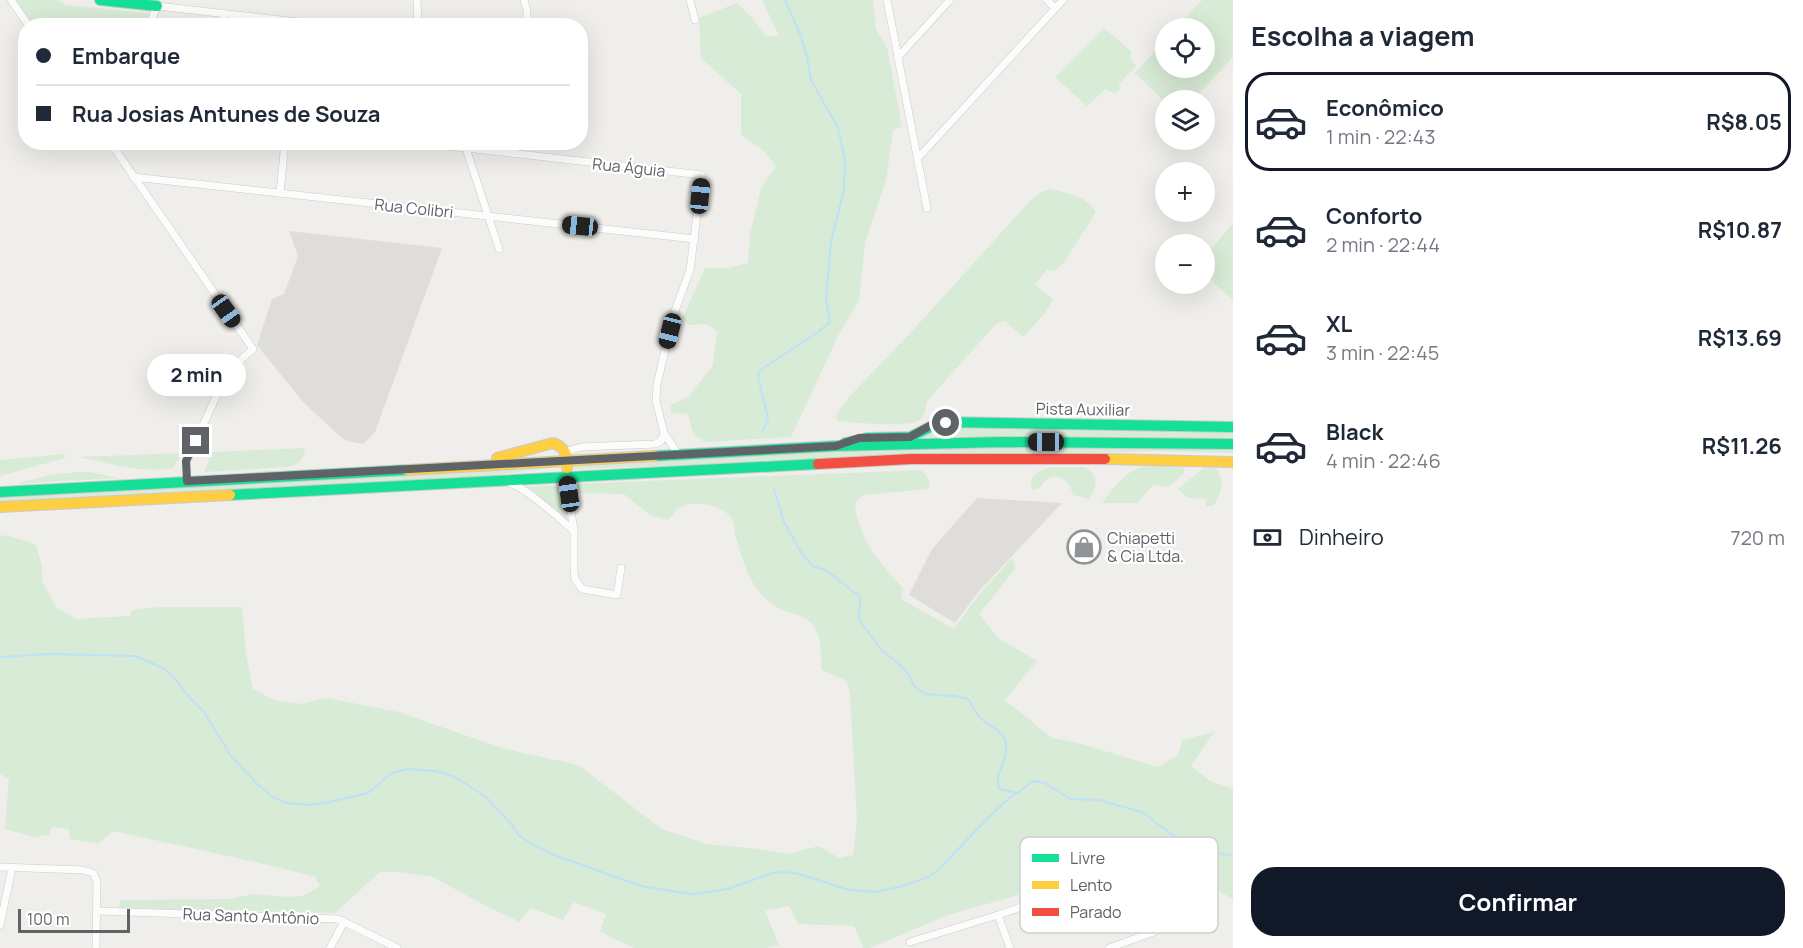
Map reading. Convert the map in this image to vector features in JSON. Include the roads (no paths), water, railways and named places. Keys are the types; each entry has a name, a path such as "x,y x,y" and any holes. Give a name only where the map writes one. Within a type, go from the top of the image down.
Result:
{"main road":[{"path":"100,0 157,6"},
{"name":"Pista Auxiliar","path":"836,446 859,438 910,437 940,422 1233,427"},
{"path":"0,507 482,480 562,469 566,464 678,454 836,446 1003,442 1233,444"},
{"path":"384,471 508,456 553,443 559,444 566,464"},
{"path":"1132,459 1233,455"},
{"path":"0,492 384,471 566,464 912,459 1132,459 1233,462"}],"street":[{"path":"12,0 24,18"},
{"path":"417,0 418,18"},
{"path":"524,0 527,18"},
{"path":"690,0 695,20"},
{"path":"887,0 927,208"},
{"path":"898,57 950,0"},
{"path":"1047,0 1055,9"},
{"path":"917,159 1063,0"},
{"path":"152,18 157,6 252,18"},
{"path":"224,14 224,18"},
{"path":"115,150 253,349 237,363 224,380 186,461 187,481"},
{"path":"280,193 284,150"},
{"path":"466,150 499,249"},
{"name":"Rua Águia","path":"490,150 702,175 695,239"},
{"path":"514,154 515,150"},
{"name":"Rua Colibri","path":"133,177 695,239"},
{"path":"678,454 664,433 656,401 657,385 672,320 690,270 695,239"},
{"path":"621,568 617,595 582,588 575,579 574,531 566,464 581,447 655,444 661,441 664,433"},
{"path":"482,480 518,485 574,531"},
{"path":"0,867 83,870 93,873 98,881 96,948"},
{"path":"0,925 12,867"},
{"path":"910,942 1020,907"},
{"name":"Rua Santo Antônio","path":"97,911 338,919 397,948"},
{"path":"998,915 1010,948"},
{"path":"330,948 344,922"},
{"path":"1109,948 1151,933"}],"waterway":[{"path":"763,430 768,419 758,376 760,370 830,322 826,299 831,242 844,189 845,159 838,128 811,80 801,36 785,0"},
{"path":"774,489 784,522 802,554 814,567 826,570 859,596 859,619 882,651 908,674 915,687 925,694 968,699 983,720 1002,735 1006,747 998,776 999,789 1018,793"},
{"path":"0,657 50,654 135,656 163,668 175,678 187,695 204,712 231,756 272,797 287,803 308,805 325,803 368,793 392,773 407,769 435,771 453,776 485,796 519,836 534,845 557,856 641,886 678,892 694,894 727,889 773,873 784,872 799,874 849,890 876,892 903,886 928,877 938,870 1007,800 1033,781 1045,783 1070,799 1099,800 1142,812 1176,837"},
{"path":"1218,853 1233,856"}],"place":[{"name":"Chiapetti & Cia Ltda.","path":"1084,547"}]}
